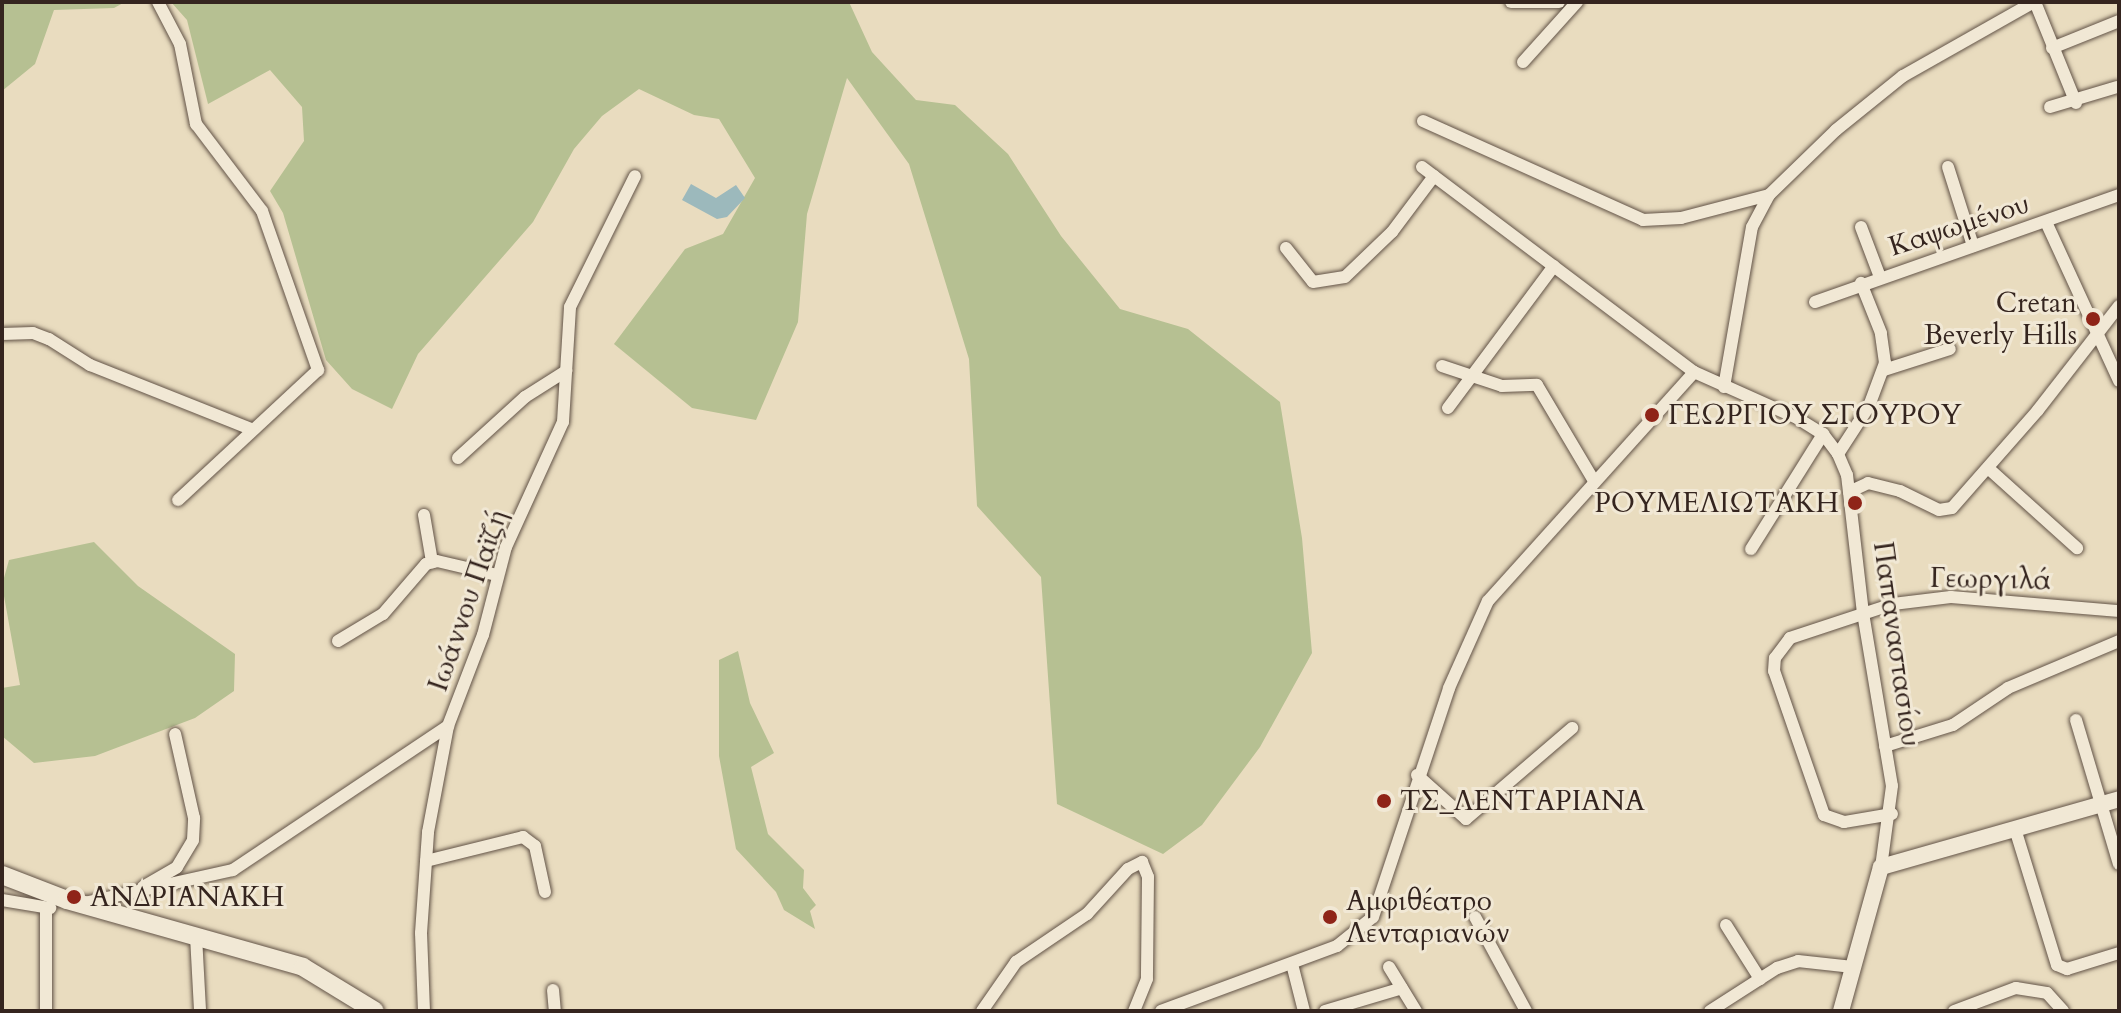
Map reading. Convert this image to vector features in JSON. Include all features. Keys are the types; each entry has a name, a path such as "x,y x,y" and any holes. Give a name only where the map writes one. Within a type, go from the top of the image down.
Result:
{"main road":[{"path":"2,875 75,902 303,967 375,1011"}],"street":[{"path":"158,2 180,44 196,124 266,218 318,370 178,500"},
{"path":"1511,2 1559,2"},
{"path":"1523,62 1577,2"},
{"path":"1724,387 1752,227 1769,195 1836,130 1903,76 2035,2 2076,103"},
{"path":"2052,48 2119,21"},
{"path":"2050,107 2076,103 2117,87"},
{"path":"1423,121 1643,220 1681,218 1769,195"},
{"name":"Παπαναστασίου","path":"1422,167 1694,372 1724,387 1765,401 1823,434 1838,454 1849,492 1892,814 1881,867 1841,1011"},
{"path":"1948,167 1973,246"},
{"name":"Ιωάννου Παϊζή","path":"421,1011 426,861 448,726 483,635 497,575 559,435 567,398 566,371 574,297 635,176"},
{"path":"1286,248 1313,282 1345,277 1392,232 1434,176"},
{"name":"Καψωμένου","path":"1815,302 1861,283 2119,195"},
{"path":"2046,222 2119,381"},
{"path":"1861,227 1880,277"},
{"path":"1448,408 1554,266"},
{"path":"1838,454 1869,406 1884,370 1881,333 1861,283"},
{"path":"1849,492 1868,483 1900,491 1939,510 1957,504 2119,306"},
{"path":"2,334 33,333 49,339 90,365 253,430"},
{"path":"1884,370 1950,349"},
{"path":"1442,366 1502,386 1537,385 1594,481"},
{"path":"458,458 525,397 566,371"},
{"path":"1161,1011 1337,946 1373,917 1417,775 1488,601 1694,372"},
{"path":"1751,549 1823,434"},
{"path":"1988,468 2077,548"},
{"path":"424,515 432,562"},
{"path":"432,562 497,575"},
{"path":"338,641 383,614 432,562"},
{"name":"Γεωργιλά","path":"1892,814 1844,822 1824,815 1774,671 1775,658 1790,638 1893,604 1972,597 2119,611"},
{"path":"1885,746 1953,725 2008,688 2119,641"},
{"path":"2076,720 2119,864"},
{"path":"2,900 46,909 233,870 448,726"},
{"path":"1417,775 1460,818 1466,819 1572,728"},
{"path":"121,895 177,867 193,840 194,818 175,734"},
{"path":"1881,867 2016,832 2119,799"},
{"path":"2016,832 2057,965 2067,969 2119,953"},
{"path":"426,861 523,837 535,846 545,892"},
{"path":"982,1011 1016,962 1087,914 1128,869 1142,862 1148,877 1147,979 1134,1011"},
{"path":"46,909 46,1011"},
{"path":"1475,917 1526,1011"},
{"path":"1726,925 1760,979"},
{"path":"196,936 200,1011"},
{"path":"1710,1011 1760,979 1798,961 1853,967"},
{"path":"1292,964 1304,1011"},
{"path":"1389,967 1416,1011"},
{"path":"1325,1011 1402,988"},
{"path":"1954,1011 1976,1007 2016,988 2036,988 2063,1011"},
{"path":"553,990 555,1011"}],"green space":[{"path":"2,2 125,2 114,8 54,10 35,64 2,91"},
{"path":"171,2 849,2 872,52 916,100 955,105 1008,154 1061,236 1120,309 1188,329 1280,402 1302,538 1312,653 1260,747 1202,825 1163,854 1057,804 1041,577 977,506 969,359 909,164 847,78 807,214 798,322 756,420 692,408 614,344 685,249 723,234 755,178 719,119 694,115 639,89 602,116 574,149 533,222 418,354 392,409 352,389 326,360 283,213 270,191 304,141 302,107 270,70 208,104 187,20"},
{"path":"94,542 138,586 235,654 234,691 195,718 95,756 34,763 2,736 2,688 20,685 2,585 9,560"},
{"path":"738,651 750,703 774,753 751,767 768,834 804,870 803,888 816,905 810,911 815,929 784,910 776,892 736,849 719,756 719,660"}],"water":[{"path":"691,184 716,198 736,185 745,198 727,217 717,219 682,200"}],"place":[{"name":"Cretan Beverly Hills","path":"2093,319"},
{"name":"ΓΕΩΡΓΙΟΥ ΣΓΟΥΡΟΥ","path":"1652,415"},
{"name":"ΡΟΥΜΕΛΙΩΤΑΚΗ","path":"1855,503"},
{"name":"ΤΣ_ΛΕΝΤΑΡΙΑΝΑ","path":"1384,801"},
{"name":"ΑΝΔΡΙΑΝΑΚΗ","path":"74,897"},
{"name":"Αμφιθέατρο Λενταριανών","path":"1330,917"}]}
